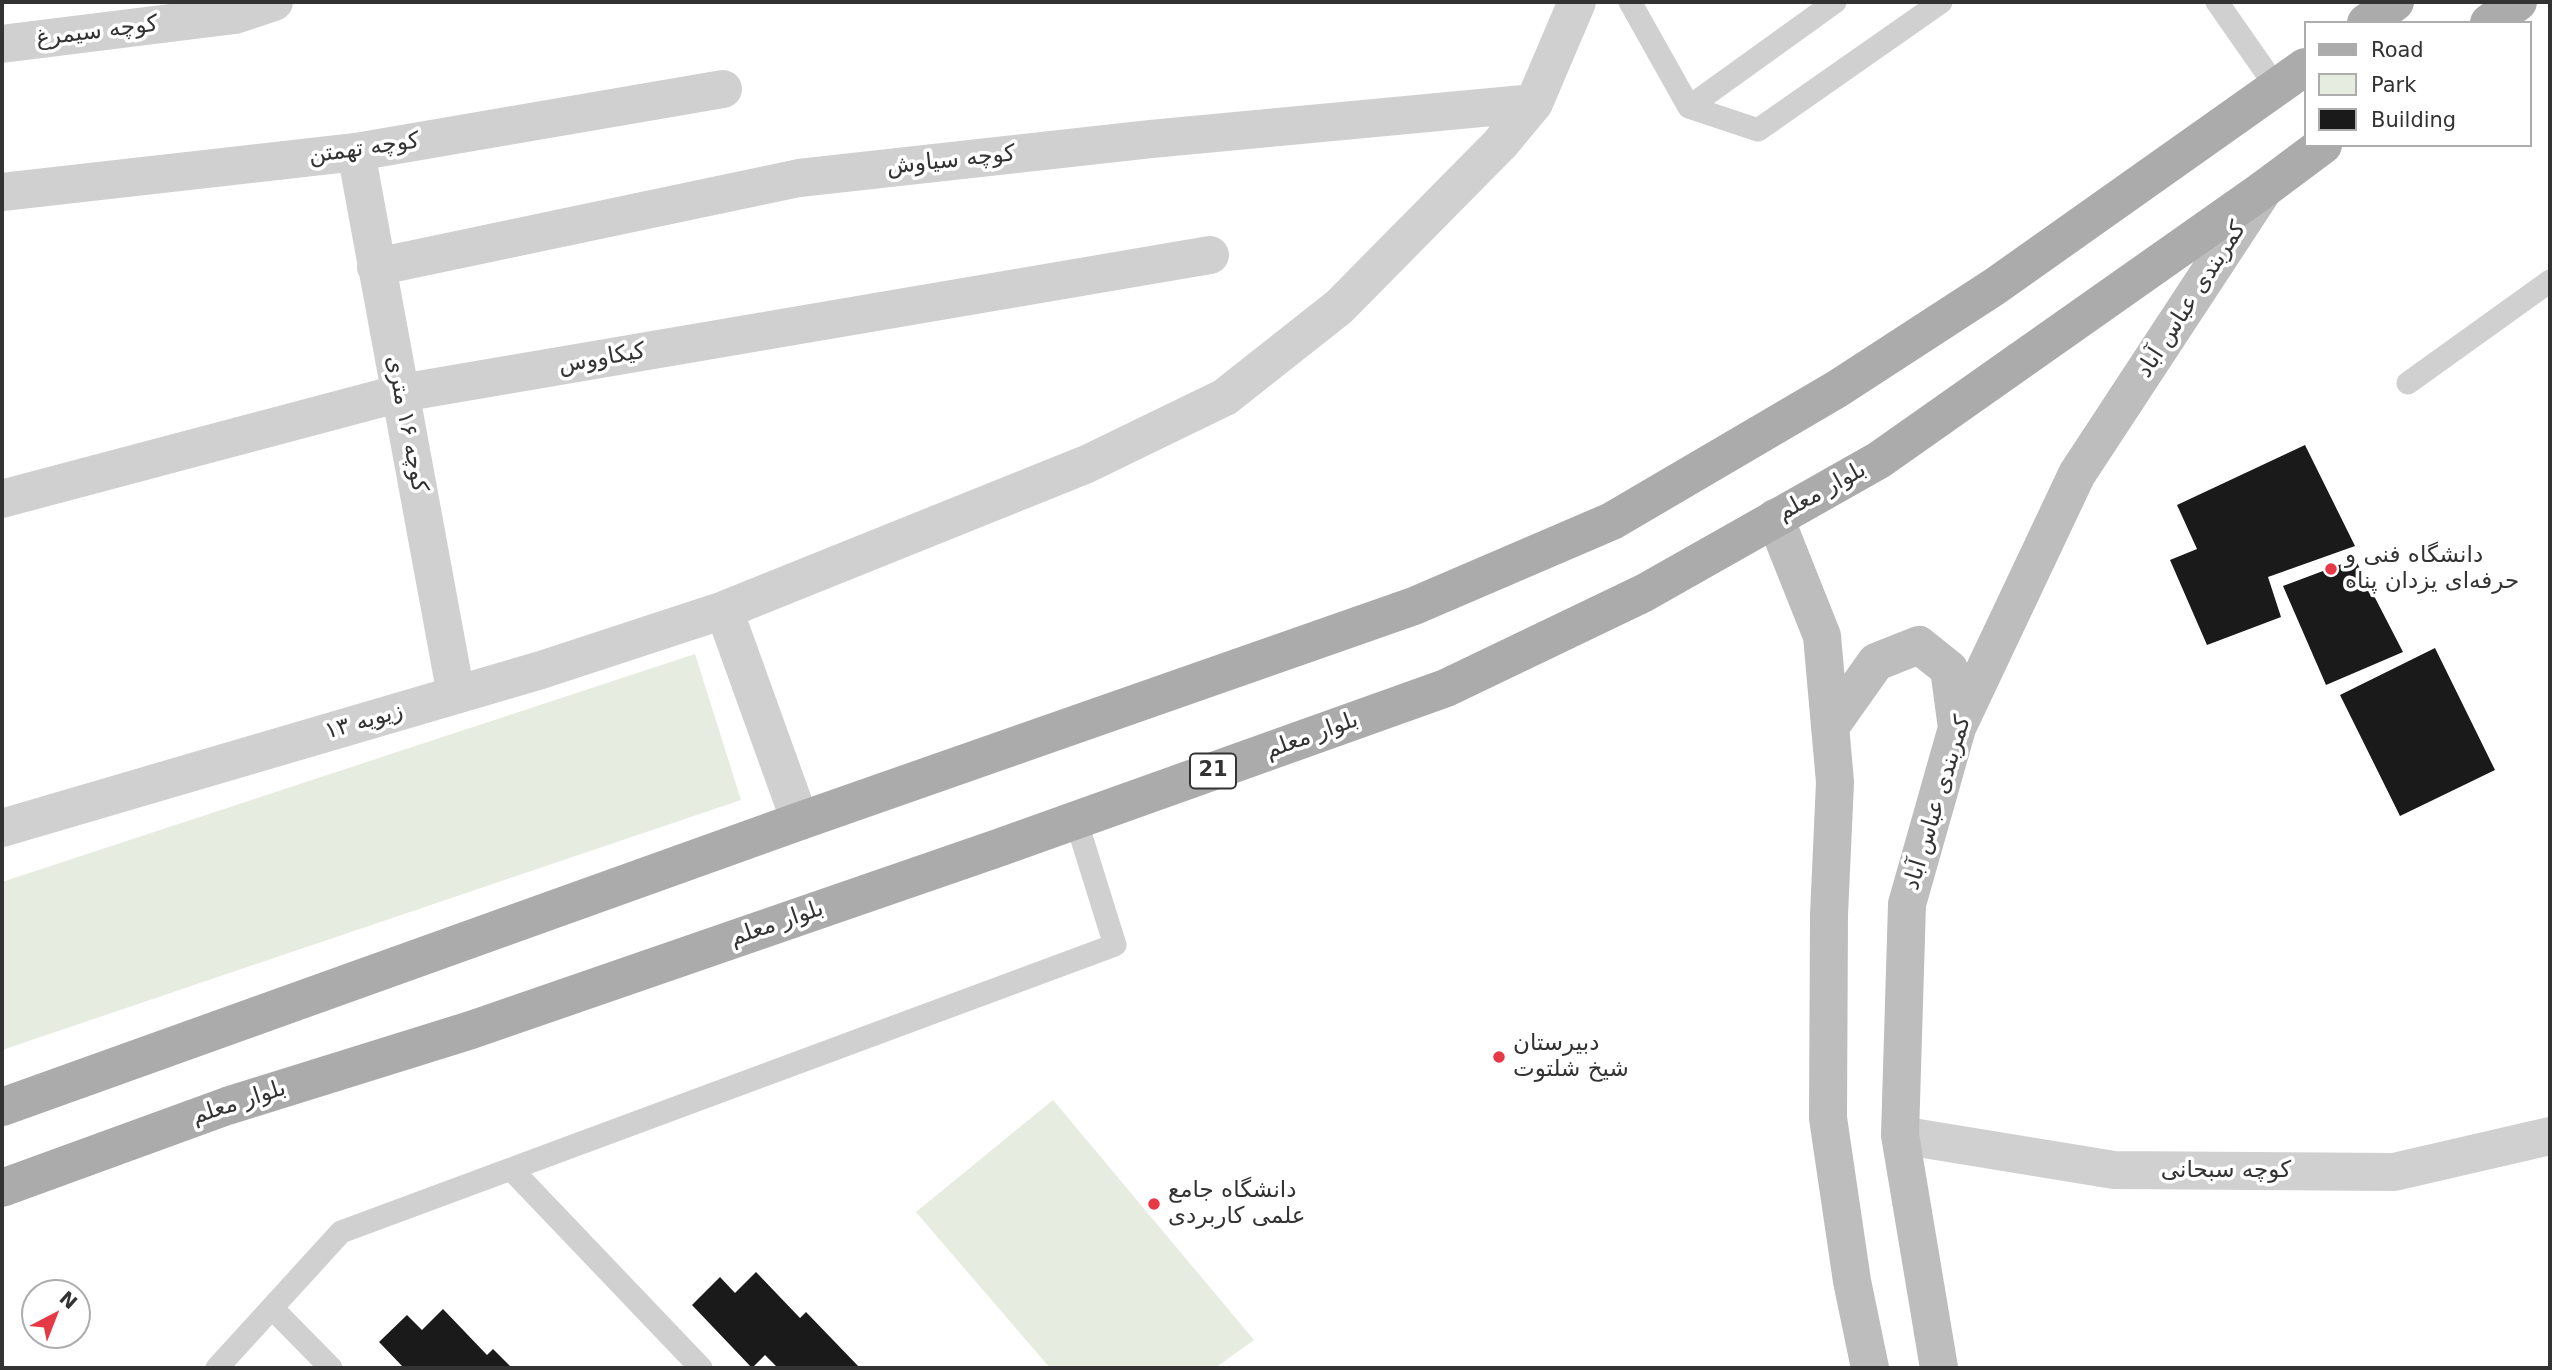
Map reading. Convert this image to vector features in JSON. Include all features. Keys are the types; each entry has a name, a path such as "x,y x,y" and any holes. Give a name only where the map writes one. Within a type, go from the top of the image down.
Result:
{"main road":[{"path":"2370,21 2395,2"},
{"path":"2491,21 2518,2"},
{"path":"2,1107 800,821 1414,606 1612,521 1837,389 1994,287 2291,78"},
{"name":"بلوار معلم","path":"2,1188 227,1106 484,1025 1076,820 1446,688 1644,593 1879,460 2320,147"},
{"name":"کمربندی عباس آباد","path":"1939,1368 1900,1135 1908,904 1957,728 2077,474 2264,189"},
{"path":"1775,518 1822,636 1835,782 1829,915 1828,1118 1852,1281 1870,1368"},
{"path":"1830,727 1876,662 1919,645 1949,669 1957,728"}],"street":[{"name":"کوچه سیمرغ","path":"2,44 235,15 274,2"},
{"name":"زیویه ۱۳","path":"2,822 456,695 724,610 1087,464 1225,397 1339,307 1500,144 1534,103 1577,2"},
{"name":"کوچه تهمتن","path":"2,192 356,152 723,89"},
{"name":"کوچه سیاوش","path":"376,267 799,178 1151,139 1534,103"},
{"name":"کوچه ۱۶ متری","path":"356,152 456,695"},
{"name":"کیکاووس","path":"2,499 401,393 1210,255"},
{"path":"724,610 800,821"},
{"name":"کوچه سبحانی","path":"1900,1135 2114,1170 2366,1172 2393,1172 2550,1136"}],"lane":[{"path":"1689,107 1835,2"},
{"path":"1633,4 1689,107 1758,130 1941,2"},
{"path":"2217,2 2291,78"},
{"path":"2408,383 2550,281"},
{"path":"217,1368 341,1232 1115,945 1076,820"},
{"path":"511,1169 701,1368"},
{"path":"272,1308 331,1368"}],"green space":[{"path":"695,654 741,800 2,1050 2,882"},
{"path":"1053,1100 1254,1340 1215,1368 1050,1368 916,1212"}],"building":[{"path":"2305,445 2355,546 2268,577 2281,617 2207,645 2170,560 2197,549 2177,505"},
{"path":"2355,559 2403,652 2326,685 2283,586"},
{"path":"2435,648 2495,770 2400,816 2340,695"},
{"path":"756,1272 800,1318 806,1312 860,1368 778,1368 765,1355 752,1368 692,1305 720,1277 735,1293"},
{"path":"443,1309 487,1355 493,1349 512,1368 404,1368 379,1342 407,1315 422,1330"}],"place":[{"name":"دانشگاه فنی و حرفه‌ای یزدان پناه","path":"2331,569"},
{"name":"دبیرستان شیخ شلتوت","path":"1499,1057"},
{"name":"دانشگاه جامع علمی کاربردی","path":"1154,1204"}]}
